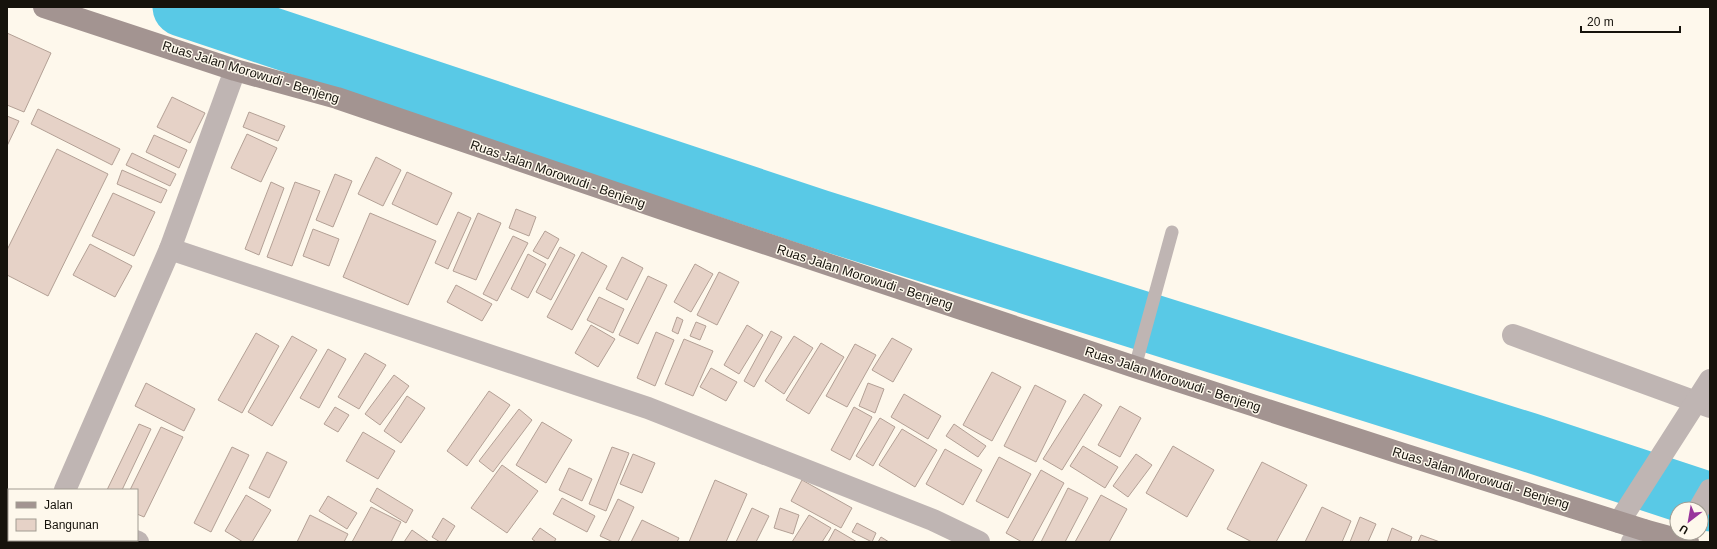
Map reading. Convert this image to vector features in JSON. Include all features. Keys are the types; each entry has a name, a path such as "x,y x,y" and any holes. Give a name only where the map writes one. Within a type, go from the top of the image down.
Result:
{"main road":[{"name":"Ruas Jalan Morowudi - Benjeng","path":"44,7 235,70 337,98 691,219 1135,367 1619,522 1638,536 1669,537"}],"street":[{"path":"65,489 170,249 235,70"},
{"path":"170,249 648,408 933,520 979,542"},
{"path":"1513,335 1703,404"},
{"path":"1619,522 1703,404 1710,380"},
{"path":"1704,501 1710,490"}],"lane":[{"path":"1135,367 1172,232"}],"building":[{"path":"7,33 51,53 24,112 7,105"},
{"path":"172,97 205,113 190,143 157,127"},
{"path":"38,109 120,149 112,165 31,124"},
{"path":"249,112 285,126 278,141 243,127"},
{"path":"7,116 19,121 7,146"},
{"path":"247,134 277,148 261,182 231,168"},
{"path":"154,135 187,150 179,168 146,152"},
{"path":"57,149 108,174 48,296 7,275 7,250"},
{"path":"132,153 176,174 170,186 126,165"},
{"path":"376,157 401,170 383,206 358,194"},
{"path":"122,170 167,190 161,203 117,184"},
{"path":"407,172 452,193 437,225 392,204"},
{"path":"335,174 352,181 333,227 316,220"},
{"path":"271,182 284,188 259,255 245,249"},
{"path":"295,182 320,191 292,266 267,257"},
{"path":"113,193 155,212 134,256 92,236"},
{"path":"516,209 536,217 529,236 509,228"},
{"path":"458,212 471,218 448,269 435,263"},
{"path":"370,213 436,241 408,305 343,277"},
{"path":"478,213 501,223 476,280 453,271"},
{"path":"313,229 339,239 329,266 303,256"},
{"path":"545,231 559,239 548,259 533,251"},
{"path":"513,236 528,243 497,301 483,294"},
{"path":"90,244 132,266 115,297 73,275"},
{"path":"560,247 575,255 551,300 536,292"},
{"path":"582,252 607,266 572,330 547,317"},
{"path":"528,254 546,264 528,298 511,289"},
{"path":"622,257 643,268 627,300 606,289"},
{"path":"695,264 713,274 691,312 674,302"},
{"path":"719,272 739,282 717,325 697,315"},
{"path":"648,276 667,285 638,344 619,335"},
{"path":"456,285 492,304 482,321 447,302"},
{"path":"599,297 624,309 613,333 587,320"},
{"path":"677,317 683,320 678,334 672,331"},
{"path":"696,322 706,326 700,340 690,336"},
{"path":"591,325 615,339 598,367 575,353"},
{"path":"747,325 763,335 739,374 724,365"},
{"path":"771,331 782,337 754,387 744,381"},
{"path":"656,332 674,340 655,386 637,378"},
{"path":"256,333 279,346 242,413 218,400"},
{"path":"292,336 317,350 272,426 248,412"},
{"path":"794,336 813,348 784,394 765,381"},
{"path":"892,338 912,349 893,382 872,370"},
{"path":"684,339 713,351 693,396 665,384"},
{"path":"821,343 844,357 809,414 786,400"},
{"path":"855,344 876,355 847,407 826,396"},
{"path":"328,349 346,359 319,408 300,398"},
{"path":"365,353 386,365 359,409 338,397"},
{"path":"711,368 737,382 726,401 700,387"},
{"path":"992,372 1021,387 992,441 963,425"},
{"path":"394,375 409,386 380,425 365,414"},
{"path":"146,383 195,409 184,431 135,406"},
{"path":"868,383 884,389 875,413 859,406"},
{"path":"1035,385 1066,401 1036,462 1004,446"},
{"path":"489,391 510,405 467,466 447,451"},
{"path":"904,394 941,416 928,439 891,417"},
{"path":"1084,394 1102,405 1062,470 1043,459"},
{"path":"407,396 425,408 401,443 384,431"},
{"path":"1120,406 1141,418 1120,457 1098,445"},
{"path":"335,407 349,415 338,432 324,424"},
{"path":"854,407 872,417 850,460 831,450"},
{"path":"519,409 532,420 493,472 479,461"},
{"path":"880,418 895,427 873,466 856,456"},
{"path":"542,422 572,440 546,483 516,465"},
{"path":"139,424 151,429 122,489 107,489"},
{"path":"954,424 986,446 978,457 946,436"},
{"path":"161,427 183,437 144,517 138,514 138,489 130,489"},
{"path":"902,429 937,450 915,487 879,465"},
{"path":"363,432 395,451 378,479 346,461"},
{"path":"1083,446 1118,467 1105,488 1070,466"},
{"path":"1173,446 1214,470 1187,517 1146,493"},
{"path":"232,447 249,455 211,532 194,523"},
{"path":"612,447 629,453 606,511 589,504"},
{"path":"945,449 982,470 963,505 926,484"},
{"path":"267,452 287,462 269,498 249,488"},
{"path":"633,454 655,463 642,493 620,484"},
{"path":"1136,454 1152,465 1128,497 1113,486"},
{"path":"999,457 1031,474 1008,518 976,501"},
{"path":"1262,462 1307,485 1276,542 1252,542 1227,529"},
{"path":"502,465 538,491 507,533 471,508"},
{"path":"569,468 592,479 582,501 559,490"},
{"path":"1041,470 1064,483 1032,542 1022,542 1006,533"},
{"path":"715,480 747,494 726,542 689,542"},
{"path":"802,480 852,508 841,528 791,501"},
{"path":"377,488 413,510 406,523 370,501"},
{"path":"1068,488 1088,498 1065,542 1041,542"},
{"path":"246,495 271,510 252,542 243,542 225,531"},
{"path":"1101,495 1127,509 1109,542 1075,542"},
{"path":"328,496 357,513 347,529 319,511"},
{"path":"562,498 595,516 587,532 553,514"},
{"path":"618,499 634,507 618,542 613,542 600,536"},
{"path":"371,507 401,522 391,542 352,542"},
{"path":"1322,507 1351,521 1342,542 1305,542"},
{"path":"752,508 769,516 756,542 736,542"},
{"path":"780,508 799,515 793,534 774,528"},
{"path":"310,515 348,534 344,542 297,542"},
{"path":"809,515 831,528 822,542 792,542"},
{"path":"1360,517 1376,524 1368,542 1350,542"},
{"path":"443,518 455,526 445,542 440,542 432,537"},
{"path":"642,520 679,538 677,542 631,542"},
{"path":"857,523 876,533 872,542 852,532"},
{"path":"540,528 556,539 554,542 536,542 532,539"},
{"path":"1392,528 1412,537 1410,542 1387,542"},
{"path":"835,529 857,542 828,542"},
{"path":"412,530 429,542 404,542"},
{"path":"1421,535 1440,542 1418,542"},
{"path":"881,537 889,542 878,542"}],"waterway":[{"path":"182,7 819,219 1528,442 1710,502"}]}
